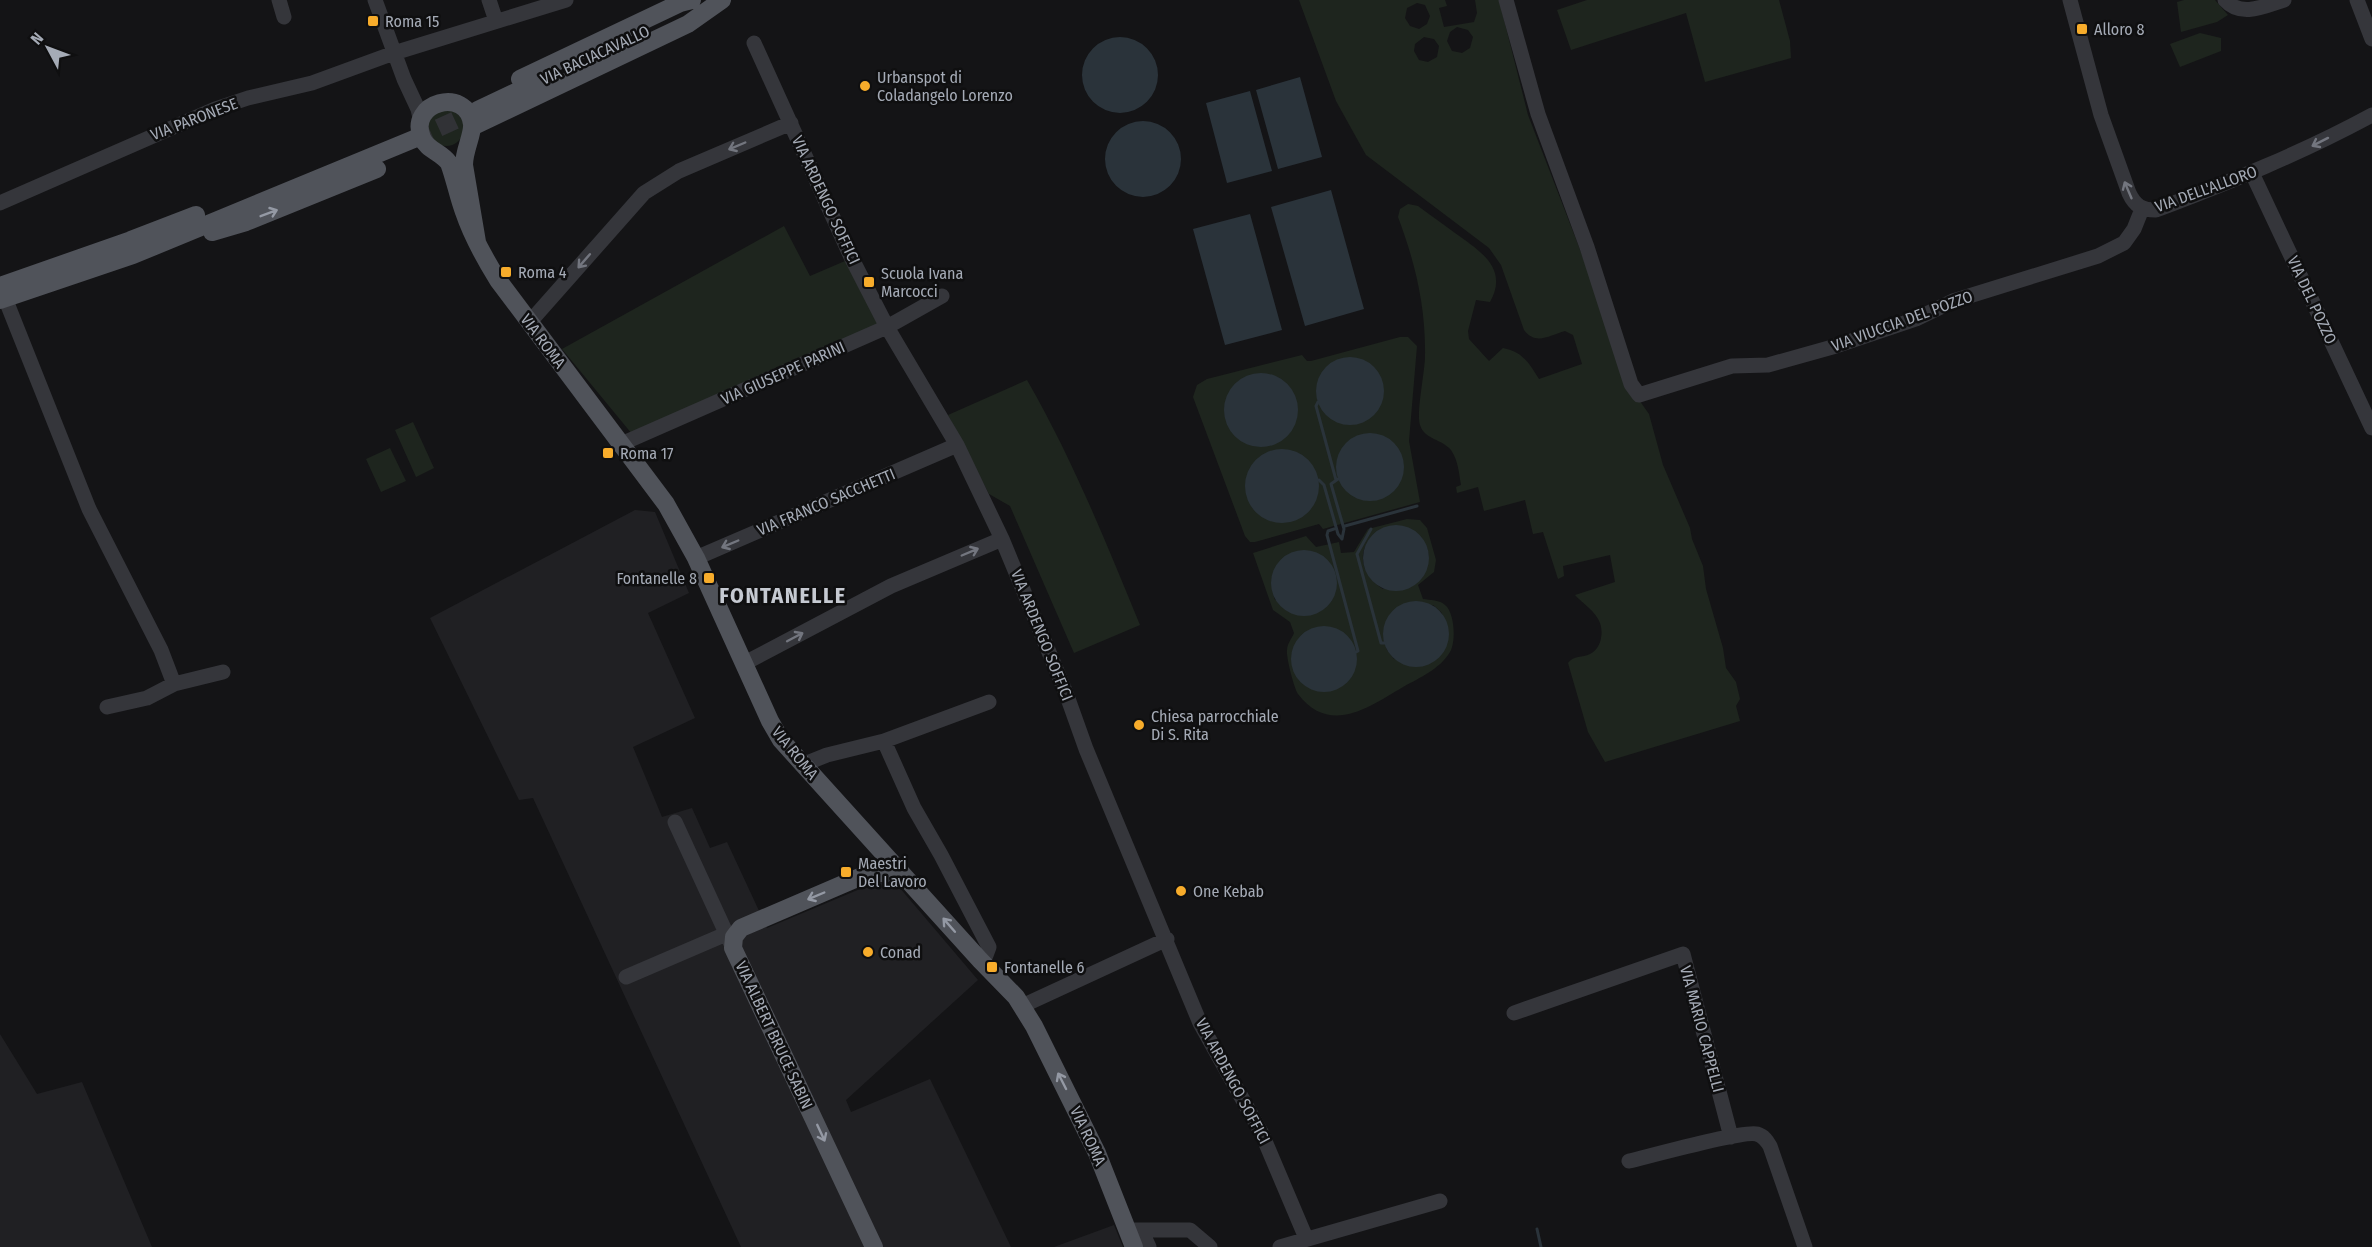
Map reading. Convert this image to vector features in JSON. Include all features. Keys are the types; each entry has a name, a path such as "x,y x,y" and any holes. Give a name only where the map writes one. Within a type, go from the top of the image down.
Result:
{"main road":[{"path":"132,247 246,222 322,193 421,149 425,137 425,112 433,104 451,101 470,108 680,3 692,0"},
{"name":"VIA BACIACAVALLO","path":"470,108 712,0"},
{"path":"132,247 344,158 425,137 454,152 470,135 688,24 722,0"},
{"name":"VIA ROMA","path":"470,108 470,135 464,165 477,242"},
{"path":"1,291 240,209 425,137"},
{"name":"VIA ROMA","path":"425,137 449,163 463,210 498,280 666,504 696,558 775,730 802,765 1022,1006 1097,1153 1135,1236"},
{"path":"733,936 869,873 874,869 877,860 870,837"},
{"path":"869,873 882,872 897,875 916,888"},
{"name":"VIA ALBERT BRUCE SABIN","path":"733,936 874,1247"}],"street":[{"path":"279,0 284,17"},
{"name":"VIA ROMA","path":"375,0 418,109 425,137"},
{"path":"489,0 496,21"},
{"name":"VIA PARONESE","path":"0,203 215,109 312,82 394,53 566,0"},
{"name":"VIA VIUCCIA DEL POZZO","path":"1506,0 1538,114 1587,247 1631,384 1639,395 1732,366 1768,365 1836,346 1916,319 1953,301 2098,256 2124,243 2134,229 2142,209"},
{"name":"VIA DELL'ALLORO","path":"2070,0 2105,129 2129,193 2142,209 2156,210 2252,173 2318,144 2372,115"},
{"path":"2225,0 2244,11 2284,0"},
{"path":"2357,0 2372,39"},
{"name":"VIA ARDENGO SOFFICI","path":"754,43 851,257 887,327 957,445 1002,539 1200,1023 1262,1134 1294,1243"},
{"path":"409,90 419,100 433,104"},
{"path":"530,323 644,193 679,171 791,123"},
{"name":"VIA DEL POZZO","path":"2252,173 2372,428"},
{"path":"1,291 89,509 161,650 174,684"},
{"name":"VIA GIUSEPPE PARINI","path":"621,444 887,327 942,296"},
{"name":"VIA FRANCO SACCHETTI","path":"696,558 957,445"},
{"path":"743,664 891,586 1002,539"},
{"path":"107,707 147,698 174,684 223,672"},
{"path":"802,765 828,754 884,741 989,702"},
{"path":"884,741 914,808 989,947 986,955 980,960"},
{"path":"626,977 733,936 730,928 719,918 675,822"},
{"path":"1022,1006 1167,939"},
{"name":"VIA MARIO CAPPELLI","path":"1514,1012 1683,954 1731,1137"},
{"path":"1629,1161 1755,1132 1770,1146 1805,1247"},
{"path":"1294,1243 1440,1201"},
{"path":"1135,1236 1190,1230 1210,1247"},
{"path":"1135,1236 1149,1247"}],"shaded area":[{"path":"1299,0 1445,0 1447,6 1439,8 1444,27 1474,22 1477,13 1475,0 1499,0 1528,115 1637,397 1649,414 1663,465 1690,528 1703,566 1706,589 1723,648 1726,668 1736,682 1740,699 1736,706 1740,721 1605,762 1588,732 1568,663 1592,653 1600,643 1602,630 1598,618 1575,595 1615,582 1610,555 1563,566 1564,576 1558,579 1543,532 1533,534 1525,500 1484,511 1478,487 1457,493 1456,487 1461,485 1458,467 1451,450 1426,434 1420,425 1419,411 1425,356 1424,320 1410,251 1398,217 1400,209 1408,204 1418,206 1474,247 1494,270 1495,290 1490,302 1476,300 1468,331 1469,339 1489,361 1503,348 1516,352 1525,359 1539,379 1582,364 1573,335 1565,331 1543,338 1529,335 1524,330 1501,265 1489,248 1366,155 1336,101","holes":["1417,3 1425,5 1430,16 1427,24 1419,29 1410,26 1405,18 1407,8","1457,27 1468,30 1473,37 1470,48 1462,53 1452,51 1447,41 1450,32","1424,37 1434,39 1439,46 1437,57 1428,62 1419,60 1414,51 1415,44"]},
{"path":"1587,0 1779,0 1790,41 1791,58 1705,82 1686,13 1571,50 1557,10"},
{"path":"2215,0 2228,15 2217,22 2181,32 2177,2"},
{"path":"2200,33 2221,38 2221,51 2180,67 2170,44"},
{"path":"1113,37 1127,37 1141,43 1152,54 1158,68 1155,90 1147,102 1127,113 1113,113 1099,107 1088,96 1082,82 1082,68 1088,54 1099,43"},
{"path":"1300,77 1322,157 1278,169 1256,90"},
{"path":"1250,91 1272,171 1227,183 1206,103"},
{"path":"446,110 458,116 464,128 458,140 446,146 434,140 428,128 434,116"},
{"path":"1136,121 1150,121 1164,127 1175,138 1181,152 1178,174 1170,186 1150,197 1136,197 1122,191 1111,180 1105,166 1105,152 1111,138 1122,127"},
{"path":"1331,190 1364,309 1305,326 1271,207"},
{"path":"1250,214 1282,330 1225,345 1193,229"},
{"path":"784,226 810,276 845,261 879,325 632,434 562,349"},
{"path":"1400,337 1408,337 1417,346 1409,441 1420,502 1323,529 1319,524 1250,542 1245,536 1193,397 1197,385 1207,379 1302,355 1307,361 1311,361"},
{"path":"1350,357 1363,359 1374,367 1382,378 1384,391 1382,404 1374,415 1363,423 1350,425 1337,423 1326,415 1318,404 1316,391 1318,378 1326,367 1337,359"},
{"path":"1254,373 1268,373 1282,379 1292,389 1298,403 1296,424 1282,441 1268,447 1254,447 1240,441 1230,431 1224,417 1224,403 1230,389 1240,379"},
{"path":"1027,380 1074,470 1140,625 1074,653 1010,506 989,494 948,415"},
{"path":"413,422 434,468 416,477 395,430"},
{"path":"1370,433 1383,435 1394,443 1402,454 1404,467 1402,480 1394,491 1383,499 1370,501 1357,499 1346,491 1338,480 1336,467 1338,454 1346,443 1357,435"},
{"path":"390,448 406,481 381,492 366,459"},
{"path":"1275,449 1289,449 1303,455 1313,465 1319,479 1317,500 1303,517 1289,523 1275,523 1261,517 1251,507 1245,493 1245,479 1251,465 1261,455"},
{"path":"635,510 655,512 689,593 648,613 695,718 633,747 662,817 692,808 710,848 727,842 767,928 879,881 899,887 978,980 846,1100 851,1112 930,1079 1011,1247 741,1247 533,798 519,800 430,618"},
{"path":"1407,519 1420,520 1427,528 1436,560 1434,572 1418,585 1423,599 1440,602 1448,609 1454,628 1453,642 1446,658 1435,668 1363,709 1336,716 1310,707 1296,691 1287,654 1294,633 1290,622 1273,610 1253,553 1306,536 1316,547 1339,542 1341,553 1354,552 1368,529","holes":["1392,526 1411,534 1424,543 1428,556 1427,566 1422,578 1383,589 1367,573 1363,563 1363,554 1372,537","1300,551 1310,552 1332,567 1336,583 1331,602 1275,600 1273,576 1279,563","1433,605 1441,612 1446,622 1394,659 1387,650 1384,640"]},
{"path":"1396,525 1409,528 1419,535 1426,545 1429,558 1426,571 1419,581 1409,588 1396,591 1383,588 1373,581 1366,571 1363,558 1366,545 1373,535 1383,528"},
{"path":"1304,550 1317,553 1327,560 1334,570 1337,583 1334,596 1327,606 1317,613 1304,616 1291,613 1281,606 1274,596 1271,583 1274,570 1281,560 1291,553"},
{"path":"1416,601 1429,604 1439,611 1446,621 1449,634 1446,647 1439,657 1429,664 1416,667 1403,664 1393,657 1386,647 1383,634 1386,621 1393,611 1403,604"},
{"path":"1324,626 1337,629 1347,636 1354,646 1357,659 1354,672 1347,682 1337,689 1324,692 1311,689 1301,682 1294,672 1291,659 1294,646 1301,636 1311,629"},
{"path":"0,1034 37,1094 82,1082 152,1247 0,1247"},
{"path":"1114,1225 1123,1247 1054,1247"}],"waterway":[{"path":"1318,402 1316,406 1336,480"},
{"path":"1338,479 1331,484 1344,529 1342,539"},
{"path":"1319,480 1324,485 1338,534 1342,539"},
{"path":"1345,526 1417,506"},
{"path":"1334,529 1328,531 1327,535 1358,651 1356,652"},
{"path":"1371,529 1357,554 1381,643 1385,643"},
{"path":"1537,1229 1541,1247"}],"tunnel":[{"path":"414,139 478,110"}],"place":[{"name":"Roma 15","path":"373,21"},
{"name":"Alloro 8","path":"2082,29"},
{"name":"Urbanspot di Coladangelo Lorenzo","path":"865,86"},
{"name":"Roma 4","path":"506,272"},
{"name":"Scuola Ivana Marcocci","path":"869,282"},
{"name":"Roma 17","path":"608,453"},
{"name":"Fontanelle 8","path":"709,578"},
{"name":"Chiesa parrocchiale Di S. Rita","path":"1139,725"},
{"name":"Maestri Del Lavoro","path":"846,872"},
{"name":"One Kebab","path":"1181,891"},
{"name":"Conad","path":"868,952"},
{"name":"Fontanelle 6","path":"992,967"}],"district":[{"name":"FONTANELLE","path":"783,595"}]}
